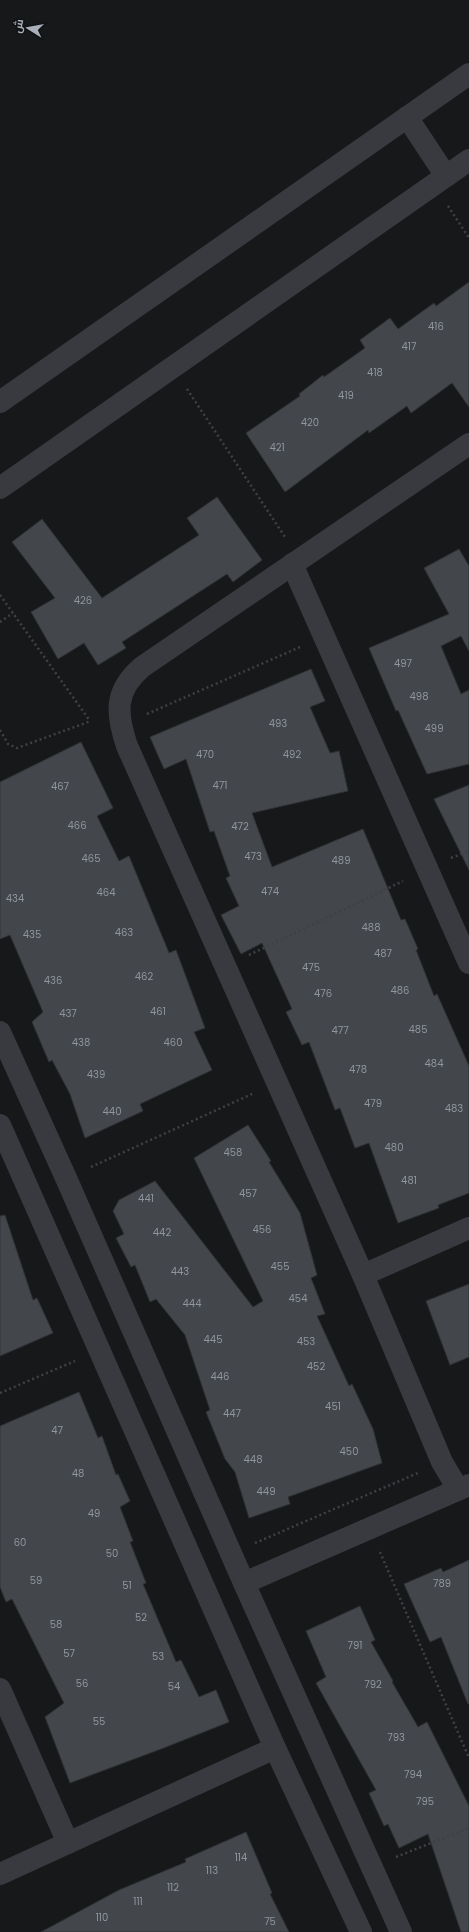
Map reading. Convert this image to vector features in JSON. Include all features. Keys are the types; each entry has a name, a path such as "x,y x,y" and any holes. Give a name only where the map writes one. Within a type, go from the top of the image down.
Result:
{"street":[{"path":"0,402 469,74"},
{"path":"407,118 440,180"},
{"path":"0,488 469,160"},
{"path":"244,1583 464,1487 442,1462 363,1275 127,746 119,718 122,692 130,677 136,672 469,444"},
{"path":"296,562 324,637 469,963"},
{"path":"0,1032 66,1178 230,1553 401,1932"},
{"path":"0,1125 275,1748 361,1932"},
{"path":"363,1275 469,1228"},
{"path":"0,1689 68,1843"},
{"path":"0,1874 275,1748"}],"path":[{"path":"440,180 469,238"},
{"path":"173,367 296,562"},
{"path":"0,595 90,722"},
{"path":"0,622 13,613"},
{"path":"0,730 8,744 17,748 90,722 119,718 324,637"},
{"path":"225,967 427,869 469,851"},
{"path":"66,1178 277,1082"},
{"path":"0,1393 100,1350"},
{"path":"230,1553 442,1462"},
{"path":"370,1528 469,1758"},
{"path":"372,1867 469,1828"}],"building":[{"path":"469,282 469,407 452,383 411,413 407,406 369,433 368,430 285,492 246,433 300,396 299,394 323,375 324,377 365,348 360,340 390,318 398,329 434,303 436,306"},
{"path":"217,497 262,560 233,582 227,574 122,642 126,648 98,665 84,643 58,659 31,612 55,598 12,542 42,519 102,598 199,535 187,518"},
{"path":"459,549 469,566 469,651 461,636 441,646 461,694 469,690 469,764 427,774 398,710 396,711 369,648 449,614 424,568"},
{"path":"311,669 325,701 310,707 330,753 339,751 348,791 252,813 272,867 363,829 401,920 405,919 418,949 416,950 434,996 437,994 469,1066 469,1193 438,1205 439,1208 398,1223 369,1143 355,1148 340,1108 335,1110 309,1042 302,1045 286,1012 292,1009 262,943 241,954 221,915 239,906 226,878 230,876 214,831 210,832 186,759 164,769 150,737"},
{"path":"81,742 113,808 97,816 119,861 129,856 169,953 176,950 205,1028 194,1032 212,1070 140,1104 143,1111 85,1138 70,1094 52,1060 49,1062 32,1022 43,1012 10,935 0,939 0,782"},
{"path":"469,785 469,870 434,799"},
{"path":"248,1125 271,1161 269,1162 300,1213 317,1275 311,1278 325,1314 317,1316 349,1386 352,1384 373,1429 382,1463 288,1497 290,1504 249,1518 235,1472 225,1459 206,1412 210,1410 185,1335 156,1299 150,1302 135,1265 131,1267 116,1238 124,1234 113,1211 119,1200 155,1181 253,1307 263,1301 194,1158"},
{"path":"5,1215 33,1300 37,1298 53,1333 0,1356 0,1216"},
{"path":"469,1284 469,1357 450,1365 426,1301"},
{"path":"79,1392 98,1438 102,1436 116,1475 118,1474 130,1501 120,1507 133,1541 130,1542 146,1583 143,1584 176,1662 181,1660 199,1697 216,1690 229,1722 70,1783 45,1717 64,1703 12,1599 6,1602 0,1587 0,1426"},
{"path":"469,1560 468,1704 441,1637 430,1642 404,1584 441,1568 443,1572"},
{"path":"360,1606 375,1640 371,1642 393,1681 392,1682 418,1727 427,1722 469,1806 469,1932 461,1932 428,1834 399,1848 388,1824 384,1826 369,1793 376,1790 316,1683 326,1677 306,1631"},
{"path":"246,1832 272,1893 270,1894 289,1932 41,1932 119,1890 186,1862 185,1859"}]}
